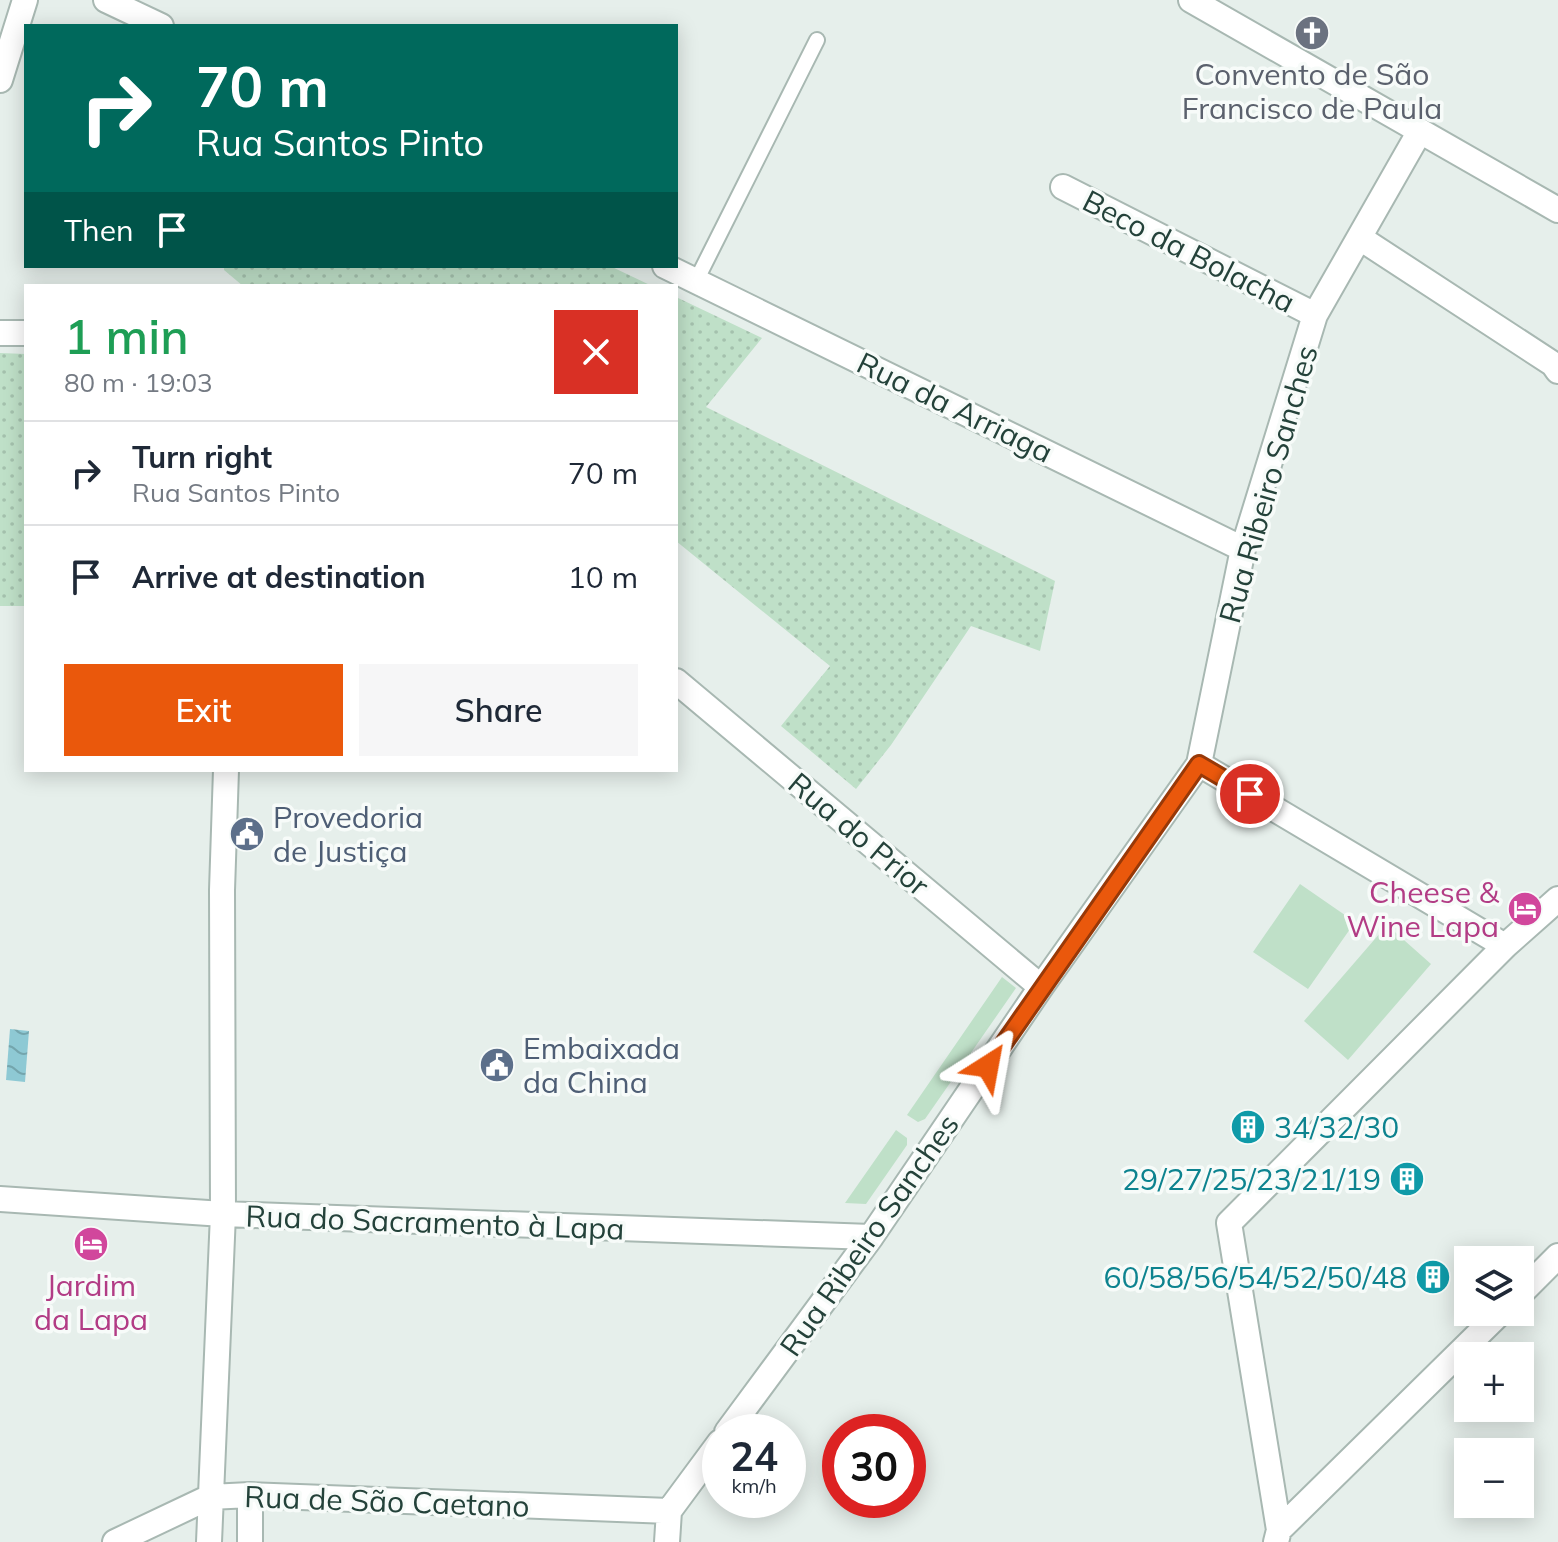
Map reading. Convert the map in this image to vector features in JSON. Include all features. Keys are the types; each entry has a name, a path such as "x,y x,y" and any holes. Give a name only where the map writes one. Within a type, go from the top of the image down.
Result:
{"street":[{"path":"0,80 25,0"},
{"path":"106,0 157,24"},
{"path":"1191,0 1558,210"},
{"name":"Rua Ribeiro Sanches","path":"740,1414 871,1237 1041,987 1199,764 1243,549 1315,315 1420,131"},
{"name":"Beco da Bolacha","path":"1063,187 1315,315"},
{"path":"1360,238 1553,364 1558,371"},
{"name":"Rua da Arriaga","path":"669,268 1243,549"},
{"path":"0,333 24,333"},
{"name":"Rua do Prior","path":"678,683 1041,987"},
{"path":"1199,764 1505,946"},
{"path":"209,1542 223,1214 222,890 226,772"},
{"path":"1278,1536 1229,1223 1505,946 1558,899"},
{"name":"Rua do Sacramento à Lapa","path":"0,1199 223,1214 871,1237"},
{"path":"1534,1280 1558,1256"},
{"path":"1278,1536 1487,1326"},
{"path":"667,1542 669,1511 702,1466"},
{"path":"250,1495 250,1542"},
{"name":"Rua de São Caetano","path":"115,1542 210,1497 250,1495 669,1511"}],"lane":[{"path":"696,281 817,40"}],"green space":[{"path":"614,268 648,284 241,284 224,270"},
{"path":"678,298 762,338 706,407 1055,581 1040,651 971,626 891,745 856,789 781,726 830,666 678,543"},
{"path":"0,353 24,354 24,606 0,606"},
{"path":"1300,884 1355,922 1308,989 1253,952"},
{"path":"1387,925 1431,964 1348,1060 1304,1021"},
{"path":"1002,977 1016,988 925,1119 918,1122 907,1115"},
{"path":"896,1130 907,1138 907,1145 866,1204 845,1203"}],"water":[{"path":"10,1029 29,1031 25,1082 6,1080"}],"place":[{"name":"Convento de São Francisco de Paula","path":"1312,33"},
{"name":"Provedoria de Justiça","path":"247,834"},
{"name":"Cheese & Wine Lapa","path":"1525,909"},
{"name":"Embaixada da China","path":"497,1065"},
{"name":"34/32/30","path":"1248,1127"},
{"name":"29/27/25/23/21/19","path":"1407,1179"},
{"name":"Jardim da Lapa","path":"91,1244"},
{"name":"60/58/56/54/52/50/48","path":"1433,1277"}],"route":[{"path":"988,1066 1199,764 1250,794"}]}
